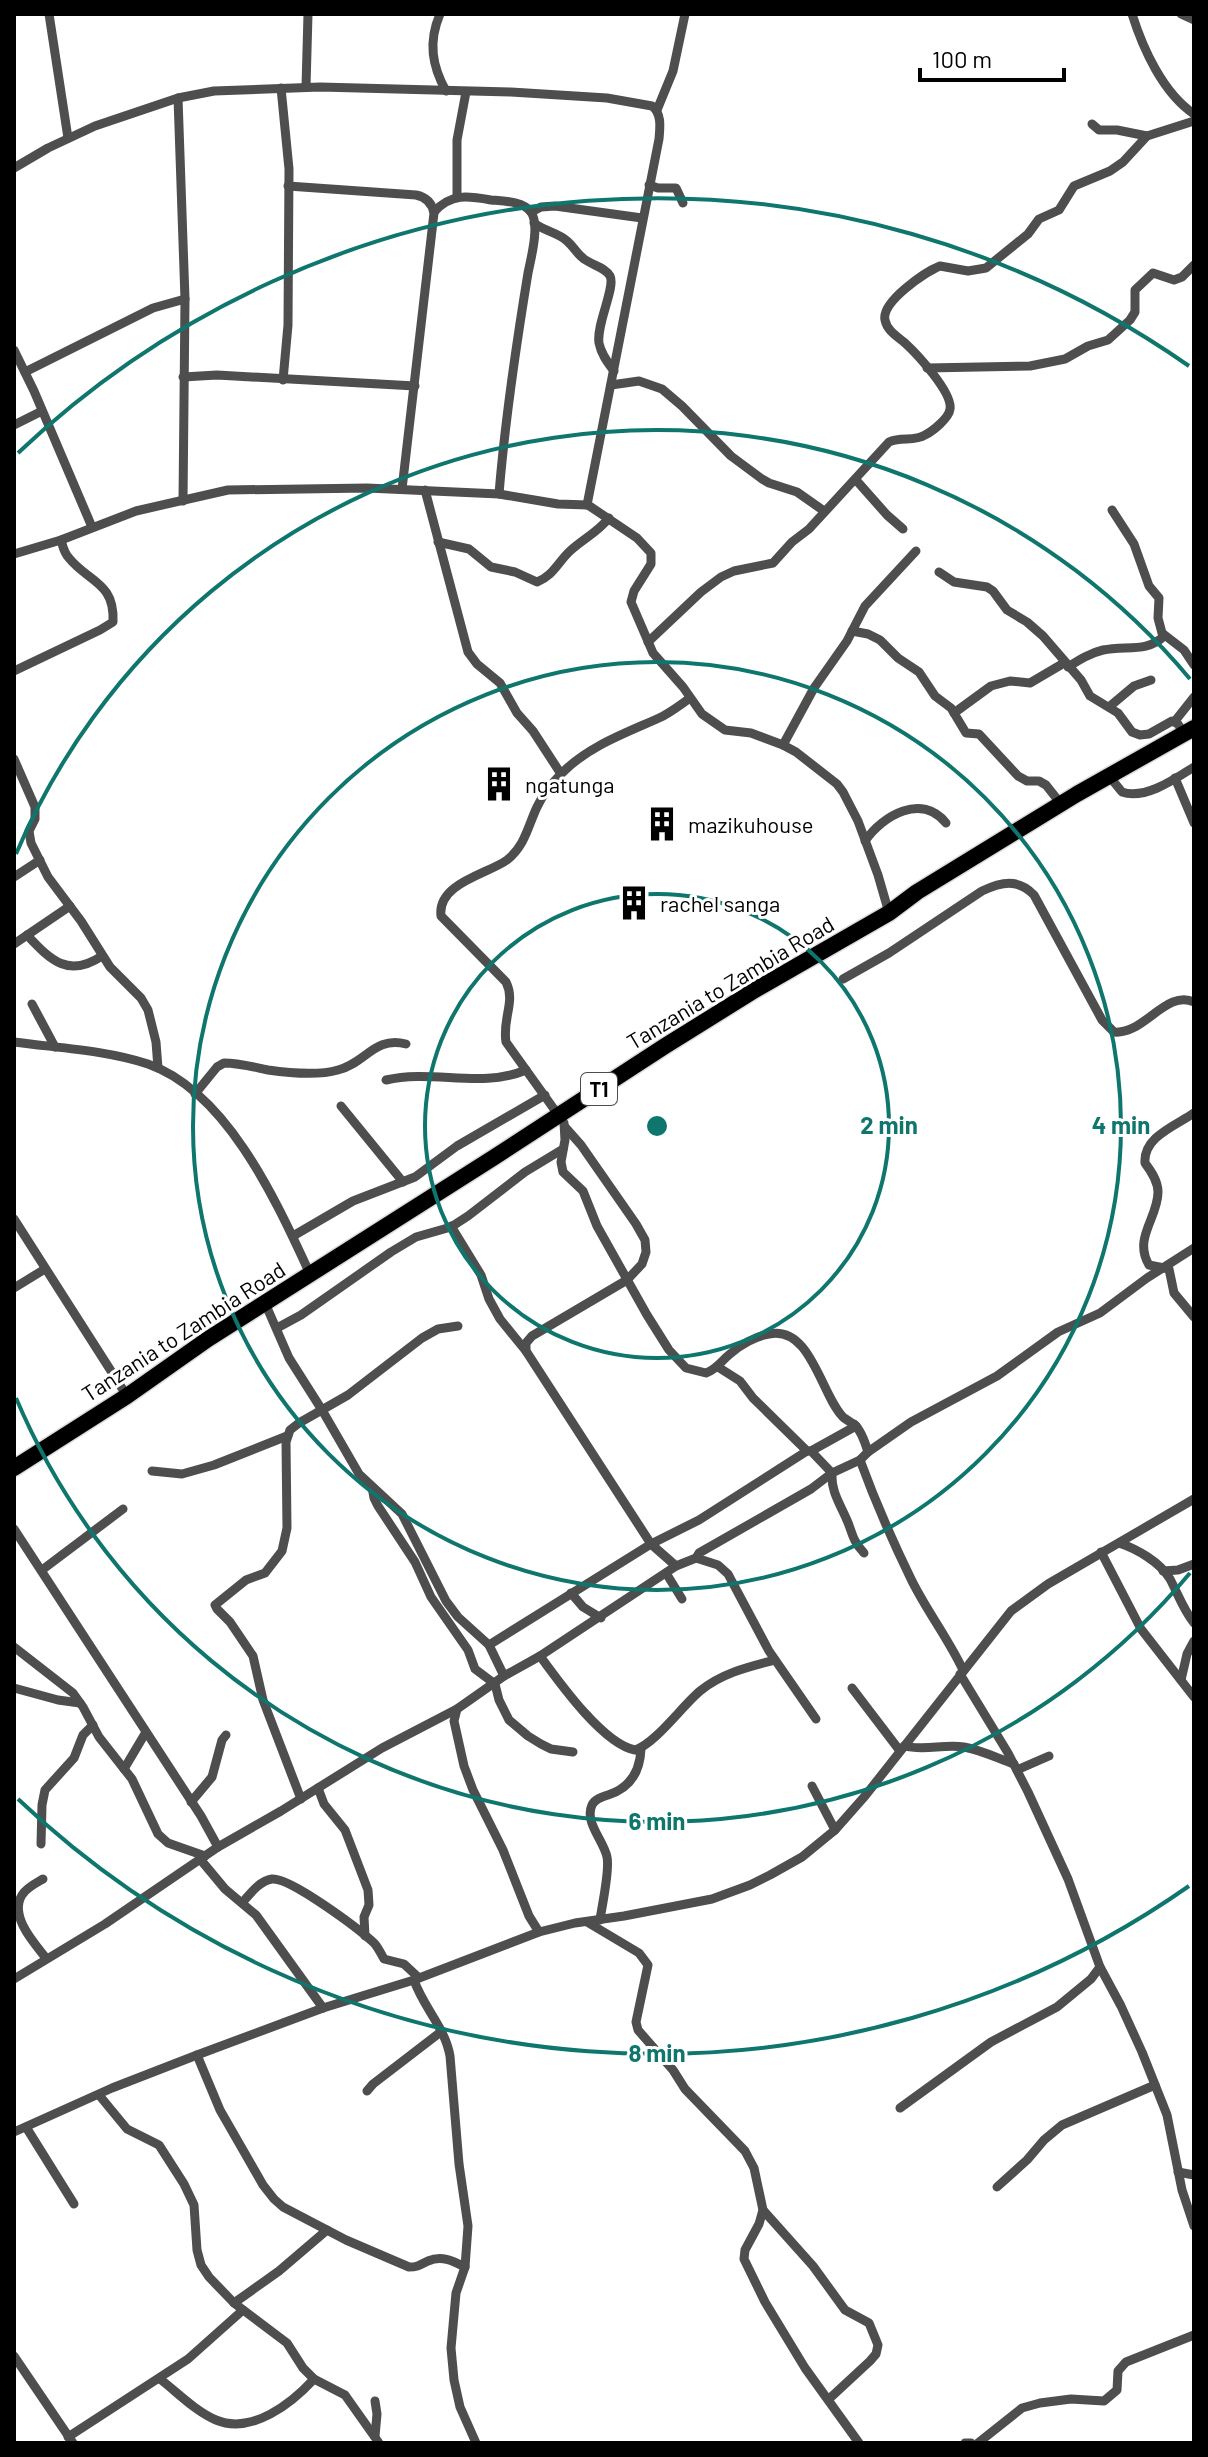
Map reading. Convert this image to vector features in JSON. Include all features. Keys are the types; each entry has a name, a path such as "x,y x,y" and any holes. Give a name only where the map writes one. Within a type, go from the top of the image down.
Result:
{"highway":[{"name":"Tanzania to Zambia Road","path":"14,1468 310,1274 562,1121 742,998 889,913 917,892 1184,728"}],"street":[{"path":"49,14 68,138"},
{"path":"306,87 308,14"},
{"path":"440,14 433,36 434,69 446,91"},
{"path":"587,505 659,139 657,110 673,71 685,14"},
{"path":"1132,14 1166,86 1194,114"},
{"path":"1181,14 1194,20"},
{"path":"14,168 68,138 120,116 178,98 214,91 306,87 563,94 640,103 657,110"},
{"path":"281,88 288,186 288,325 283,380"},
{"path":"457,196 457,140 466,92"},
{"path":"178,98 185,299 183,501"},
{"path":"648,642 721,577 734,571 773,563 856,480 889,442 896,438 922,437 949,414 949,398 927,368 888,328 884,319 891,303 940,266 968,271 986,268 1028,234 1039,219 1059,210 1074,186 1110,171 1147,136 1194,121"},
{"path":"1092,124 1099,130 1147,136"},
{"path":"649,185 676,188 683,203"},
{"path":"288,186 416,195 433,206 402,489"},
{"path":"434,212 457,196 519,204 531,212 534,223 499,494"},
{"path":"531,212 541,207 555,206 642,218"},
{"path":"534,223 566,239 583,258 611,277 612,284 598,330 601,350 614,371"},
{"path":"927,368 1030,366 1065,359 1088,346 1108,340 1130,320 1135,312 1135,290 1153,273 1174,280 1194,265"},
{"path":"25,372 153,308 185,299"},
{"path":"14,350 92,527"},
{"path":"183,377 217,375 415,386"},
{"path":"611,385 639,381 662,389 731,456 762,479 797,492 824,511"},
{"path":"14,425 42,411"},
{"path":"856,480 903,529"},
{"path":"14,554 61,540 136,511 228,490 402,489 499,494 558,504 587,505 637,538 651,553 651,564 631,600 653,653 702,714 725,730 751,733 783,745 837,784 851,806 889,913"},
{"path":"425,490 468,652 500,683 517,713 533,731 561,774"},
{"path":"1112,510 1134,544 1149,586 1159,598 1159,624 1164,636 1190,649 1194,665"},
{"path":"438,542 469,549 491,567 515,572 537,582 550,575 570,551 601,528 609,518"},
{"path":"14,671 113,622 113,614 99,582 70,560 61,540"},
{"path":"783,745 814,688 835,660 869,601 916,551"},
{"path":"939,572 954,582 990,589 1007,610 1036,629 1081,680 1090,696 1118,713 1130,731 1149,734 1170,721 1184,728 1194,697"},
{"path":"852,631 868,634 919,672 935,696 954,713 966,733 979,734 1018,776 1046,785 1061,804"},
{"path":"954,713 991,686 1010,681 1030,683 1097,652 1148,646 1164,636"},
{"path":"1109,707 1134,686 1151,680"},
{"path":"526,1351 526,1343 532,1336 627,1280 638,1270 644,1259 645,1240 505,1038 504,1025 510,995 506,982 446,922 440,911 446,898 467,878 503,862 516,851 524,840 539,803 561,774 613,738 660,718 690,698"},
{"path":"14,759 35,807 35,819 29,834 40,860 48,877 102,956 141,998 148,1010 157,1048 158,1068"},
{"path":"1109,776 1119,790 1131,795 1153,789 1194,767"},
{"path":"1175,778 1194,823"},
{"path":"865,841 887,819 915,808 934,812 946,823"},
{"path":"14,877 40,860"},
{"path":"843,979 889,953 982,891 996,885 1015,883 1026,887 1034,895 1102,1020 1114,1032 1128,1031 1177,1000 1194,1002"},
{"path":"14,944 70,906"},
{"path":"27,935 48,957 64,965 79,966 102,956"},
{"path":"32,1004 55,1047"},
{"path":"14,1042 126,1058 158,1068 195,1094 237,1139 260,1173 310,1274"},
{"path":"195,1094 224,1063 274,1071 321,1072 351,1065 386,1042 406,1044"},
{"path":"386,1080 416,1075 495,1079 526,1070"},
{"path":"293,1236 353,1201 415,1177 457,1146 545,1095"},
{"path":"341,1106 403,1182"},
{"path":"1194,1113 1154,1138 1145,1153 1145,1163 1153,1174 1158,1190 1145,1234 1144,1256 1149,1265 1169,1269 1178,1299 1194,1317"},
{"path":"562,1121 563,1172 583,1191 597,1226 627,1280 658,1333 682,1365 706,1373 753,1339 775,1333 788,1335 808,1355 843,1418 856,1426 868,1452"},
{"path":"277,1328 416,1237 451,1226 468,1216 525,1172 563,1149"},
{"path":"14,1219 127,1396"},
{"path":"451,1226 481,1275 500,1319 526,1351 651,1544 676,1566"},
{"path":"14,1979 105,1924 218,1847 382,1748 457,1709 504,1676 601,1618 676,1566 696,1558 754,1520 811,1489 832,1473 860,1460 911,1422 997,1376 1058,1332 1100,1313 1194,1248"},
{"path":"14,1288 45,1269"},
{"path":"265,1303 289,1358 359,1474 402,1514 446,1601 458,1617 489,1645 504,1676"},
{"path":"301,1799 263,1700 253,1656 215,1606 217,1601 246,1580 265,1573 282,1551 287,1528 287,1436 290,1430 348,1395 432,1332 458,1326"},
{"path":"718,1367 740,1381 753,1398 832,1473 834,1496 848,1522 850,1534 864,1553"},
{"path":"489,1645 651,1544 699,1520 809,1451 856,1426"},
{"path":"152,1471 182,1474 214,1465 287,1436"},
{"path":"860,1460 874,1501 912,1581 942,1629 962,1672 1015,1767 1068,1879 1100,1967 1121,2006 1171,2129 1178,2172 1194,2226"},
{"path":"372,1487 378,1506 415,1562 431,1597 468,1650 475,1669 495,1684 509,1720 551,1749 573,1752"},
{"path":"14,2132 197,2055 323,2008 416,1979 539,1932 712,1899 748,1886 802,1857 835,1830 1011,1611 1101,1552 1194,1499"},
{"path":"42,1570 123,1509"},
{"path":"14,1529 218,1847"},
{"path":"1119,1543 1144,1556 1163,1571 1194,1623"},
{"path":"1101,1552 1130,1612 1194,1697"},
{"path":"696,1558 718,1565 728,1574 775,1660 816,1719"},
{"path":"1163,1571 1194,1564"},
{"path":"666,1573 682,1599"},
{"path":"571,1593 583,1607 601,1618"},
{"path":"1181,1680 1187,1654 1194,1641"},
{"path":"14,1647 64,1686 80,1703 99,1737 132,1779 158,1834 168,1843 203,1857 218,1881 267,1929 323,2008"},
{"path":"540,1656 588,1716 625,1747 634,1750 641,1749 709,1684 733,1671 775,1660"},
{"path":"14,1688 80,1703"},
{"path":"852,1688 902,1748"},
{"path":"457,1709 454,1721 464,1766 539,1932"},
{"path":"41,1844 45,1790 74,1758 83,1735 93,1725"},
{"path":"124,1769 146,1732"},
{"path":"191,1802 212,1777 226,1735"},
{"path":"902,1748 963,1747 979,1750 1015,1767 1049,1756"},
{"path":"600,1920 608,1861 591,1821 592,1804 617,1792 634,1777 639,1767 641,1749"},
{"path":"812,1786 835,1830"},
{"path":"318,1788 324,1804 345,1830 368,1890 365,1936"},
{"path":"242,1903 266,1881 274,1878 286,1881 312,1897 374,1943 384,1959 404,1964 416,1979 422,2000 447,2040 468,2226 465,2267 456,2293 451,2348 460,2407 476,2443"},
{"path":"43,1879 17,1898 26,1933 46,1958"},
{"path":"587,1922 645,1959 648,1965 636,2022 638,2030 673,2070 685,2089 745,2151 754,2168 763,2210 744,2259 805,2368 859,2443"},
{"path":"900,2108 991,2042 1057,2007 1091,1979 1100,1967"},
{"path":"367,2091 442,2031"},
{"path":"197,2055 220,2110 263,2185 283,2207 409,2267 418,2267 438,2258 465,2267"},
{"path":"997,2187 1062,2125 1155,2085"},
{"path":"99,2095 127,2129 157,2143 177,2172 194,2205 197,2250 201,2265 209,2277 234,2303 287,2343 314,2379 345,2395 376,2440"},
{"path":"26,2127 74,2204"},
{"path":"1178,2172 1194,2175"},
{"path":"763,2210 813,2266 845,2310 869,2323 878,2345 870,2361 829,2399"},
{"path":"234,2303 279,2271 327,2230"},
{"path":"14,2356 71,2440 96,2418 160,2379 204,2346 243,2310"},
{"path":"978,2443 1022,2408 1078,2398 1104,2401 1117,2390 1118,2371 1126,2362 1194,2335"},
{"path":"160,2379 207,2416 232,2423 263,2418 277,2411 296,2398 314,2379"},
{"path":"375,2401 376,2440"}],"place":[{"name":"ngatunga","path":"499,784"},
{"name":"mazikuhouse","path":"662,824"},
{"name":"rachel sanga","path":"634,903"}]}
